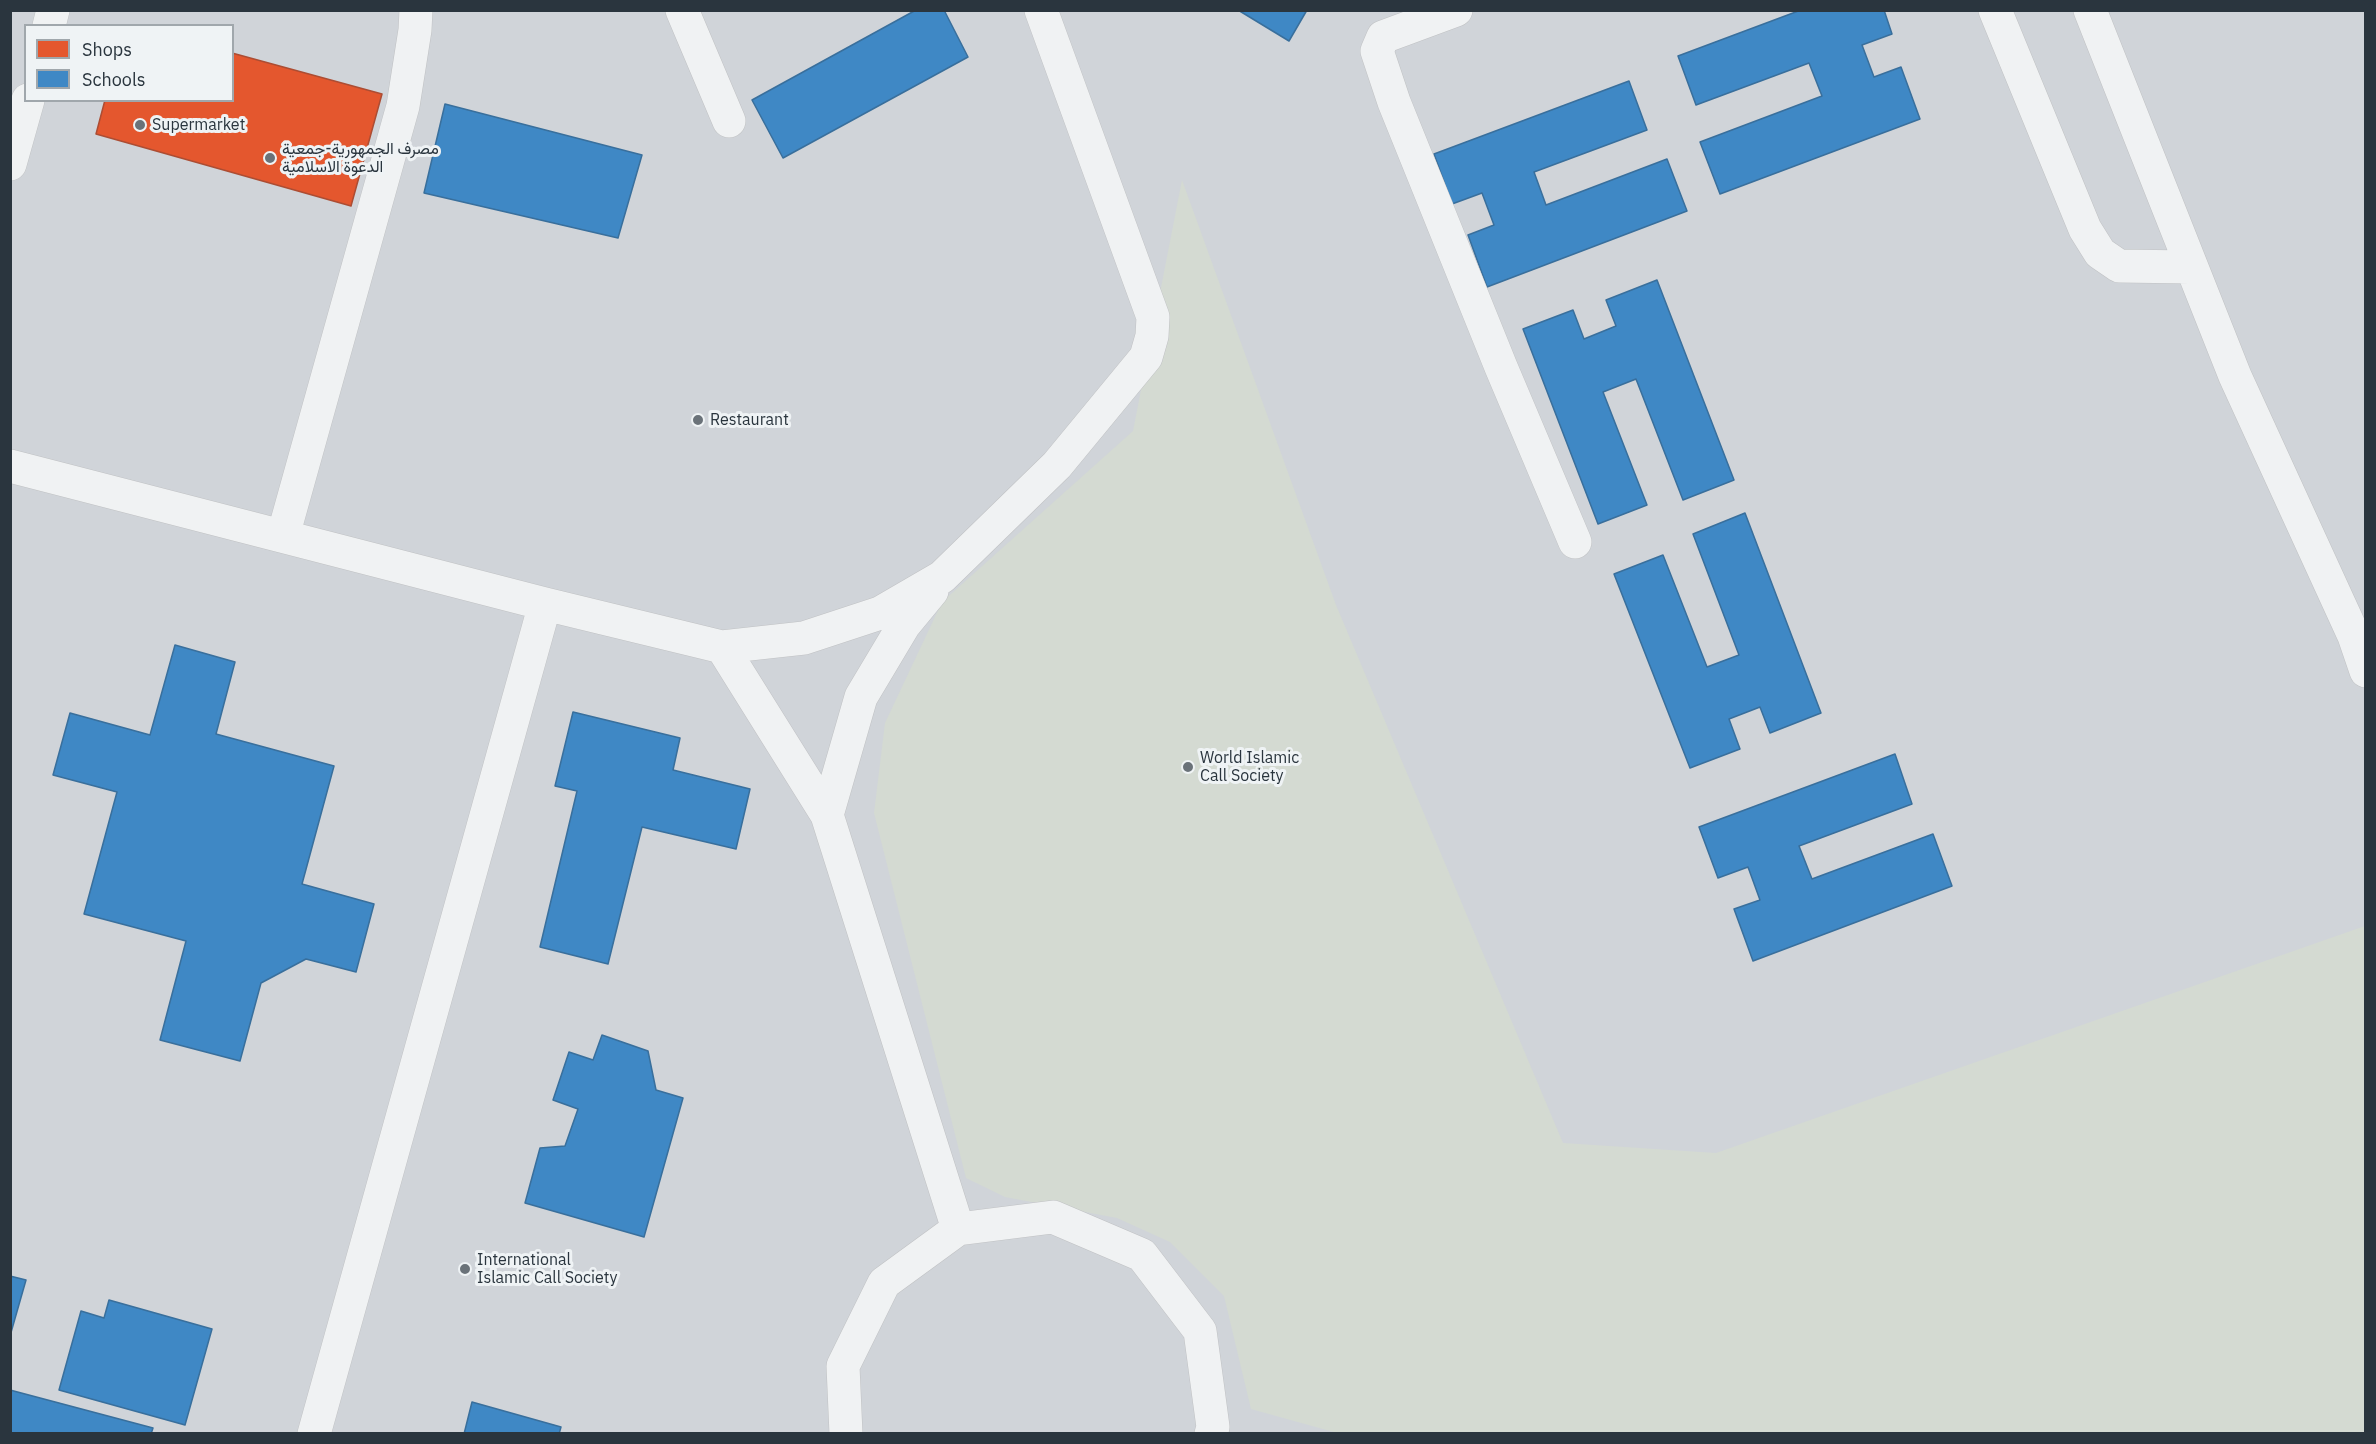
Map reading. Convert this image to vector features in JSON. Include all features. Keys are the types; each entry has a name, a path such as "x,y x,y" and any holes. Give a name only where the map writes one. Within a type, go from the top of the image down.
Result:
{"lane":[{"path":"283,536 403,106 416,30 416,10"},
{"path":"682,10 729,121"},
{"path":"827,814 861,697 904,625 942,577 1057,465 1146,357 1152,336 1153,317 1041,10"},
{"path":"1456,10 1383,37 1377,51 1398,113 1501,368 1575,542"},
{"path":"1995,10 2085,229 2100,253 2119,266 2190,267"},
{"path":"2090,10 2235,376 2354,636 2366,671"},
{"path":"10,164 27,102"},
{"path":"10,466 545,604 722,647 804,638 880,613 942,577"},
{"path":"314,1434 545,604"},
{"path":"722,647 827,814 958,1229"},
{"path":"846,1434 843,1366 884,1283 958,1229 1053,1217 1142,1255 1200,1331 1221,1431"}],"shaded area":[{"name":"World Islamic Call Society","path":"11,11 2365,11 2365,1433 11,1433"},
{"path":"1182,180 1336,605 1563,1143 1716,1153 2365,926 2365,1433 1341,1434 1251,1409 1224,1296 1170,1242 1117,1218 1005,1197 966,1178 874,813 885,723 942,602 1133,431"}],"building: Shops":[{"path":"234,54 382,94 351,206 96,134 104,102 234,102"}],"building: Schools":[{"path":"916,10 944,10 968,57 783,158 752,100"},
{"path":"1238,10 1307,10 1289,41"},
{"path":"1801,10 1884,10 1892,34 1862,45 1874,77 1901,67 1920,119 1720,194 1700,142 1822,96 1809,63 1696,105 1678,56"},
{"path":"1629,81 1647,130 1534,172 1546,205 1667,159 1687,211 1487,287 1468,235 1494,225 1482,193 1452,204 1434,154"},
{"path":"445,104 642,155 618,238 424,193"},
{"path":"1657,280 1734,480 1683,500 1636,379 1603,392 1647,505 1598,524 1523,329 1573,310 1584,339 1616,326 1606,300"},
{"path":"1745,513 1821,713 1770,733 1760,707 1729,719 1740,749 1690,768 1614,574 1663,555 1707,667 1739,655 1693,534"},
{"path":"175,645 235,662 216,734 334,766 302,884 374,904 356,972 306,959 261,983 240,1061 160,1040 186,941 84,914 117,792 53,775 70,713 150,735"},
{"path":"573,712 680,738 673,770 750,789 736,849 642,827 608,964 540,947 577,791 555,786"},
{"path":"1895,754 1912,804 1799,846 1812,879 1933,834 1952,886 1753,961 1734,909 1760,900 1748,867 1718,878 1699,827"},
{"path":"602,1035 648,1051 656,1090 683,1098 644,1237 525,1203 540,1148 565,1146 578,1109 553,1100 569,1052 593,1060"},
{"path":"10,1276 26,1280 10,1336"},
{"path":"109,1300 212,1329 185,1425 59,1390 81,1311 104,1318"},
{"path":"10,1390 153,1428 151,1434 10,1434"},
{"path":"472,1402 561,1427 559,1434 464,1434"}],"place":[{"name":"Supermarket","path":"140,125"},
{"name":"مصرف الجمهورية-جمعية الدعوة الاسلامية","path":"270,158"},
{"name":"Restaurant","path":"698,420"},
{"name":"World Islamic Call Society","path":"1188,767"},
{"name":"International Islamic Call Society","path":"465,1269"}]}
